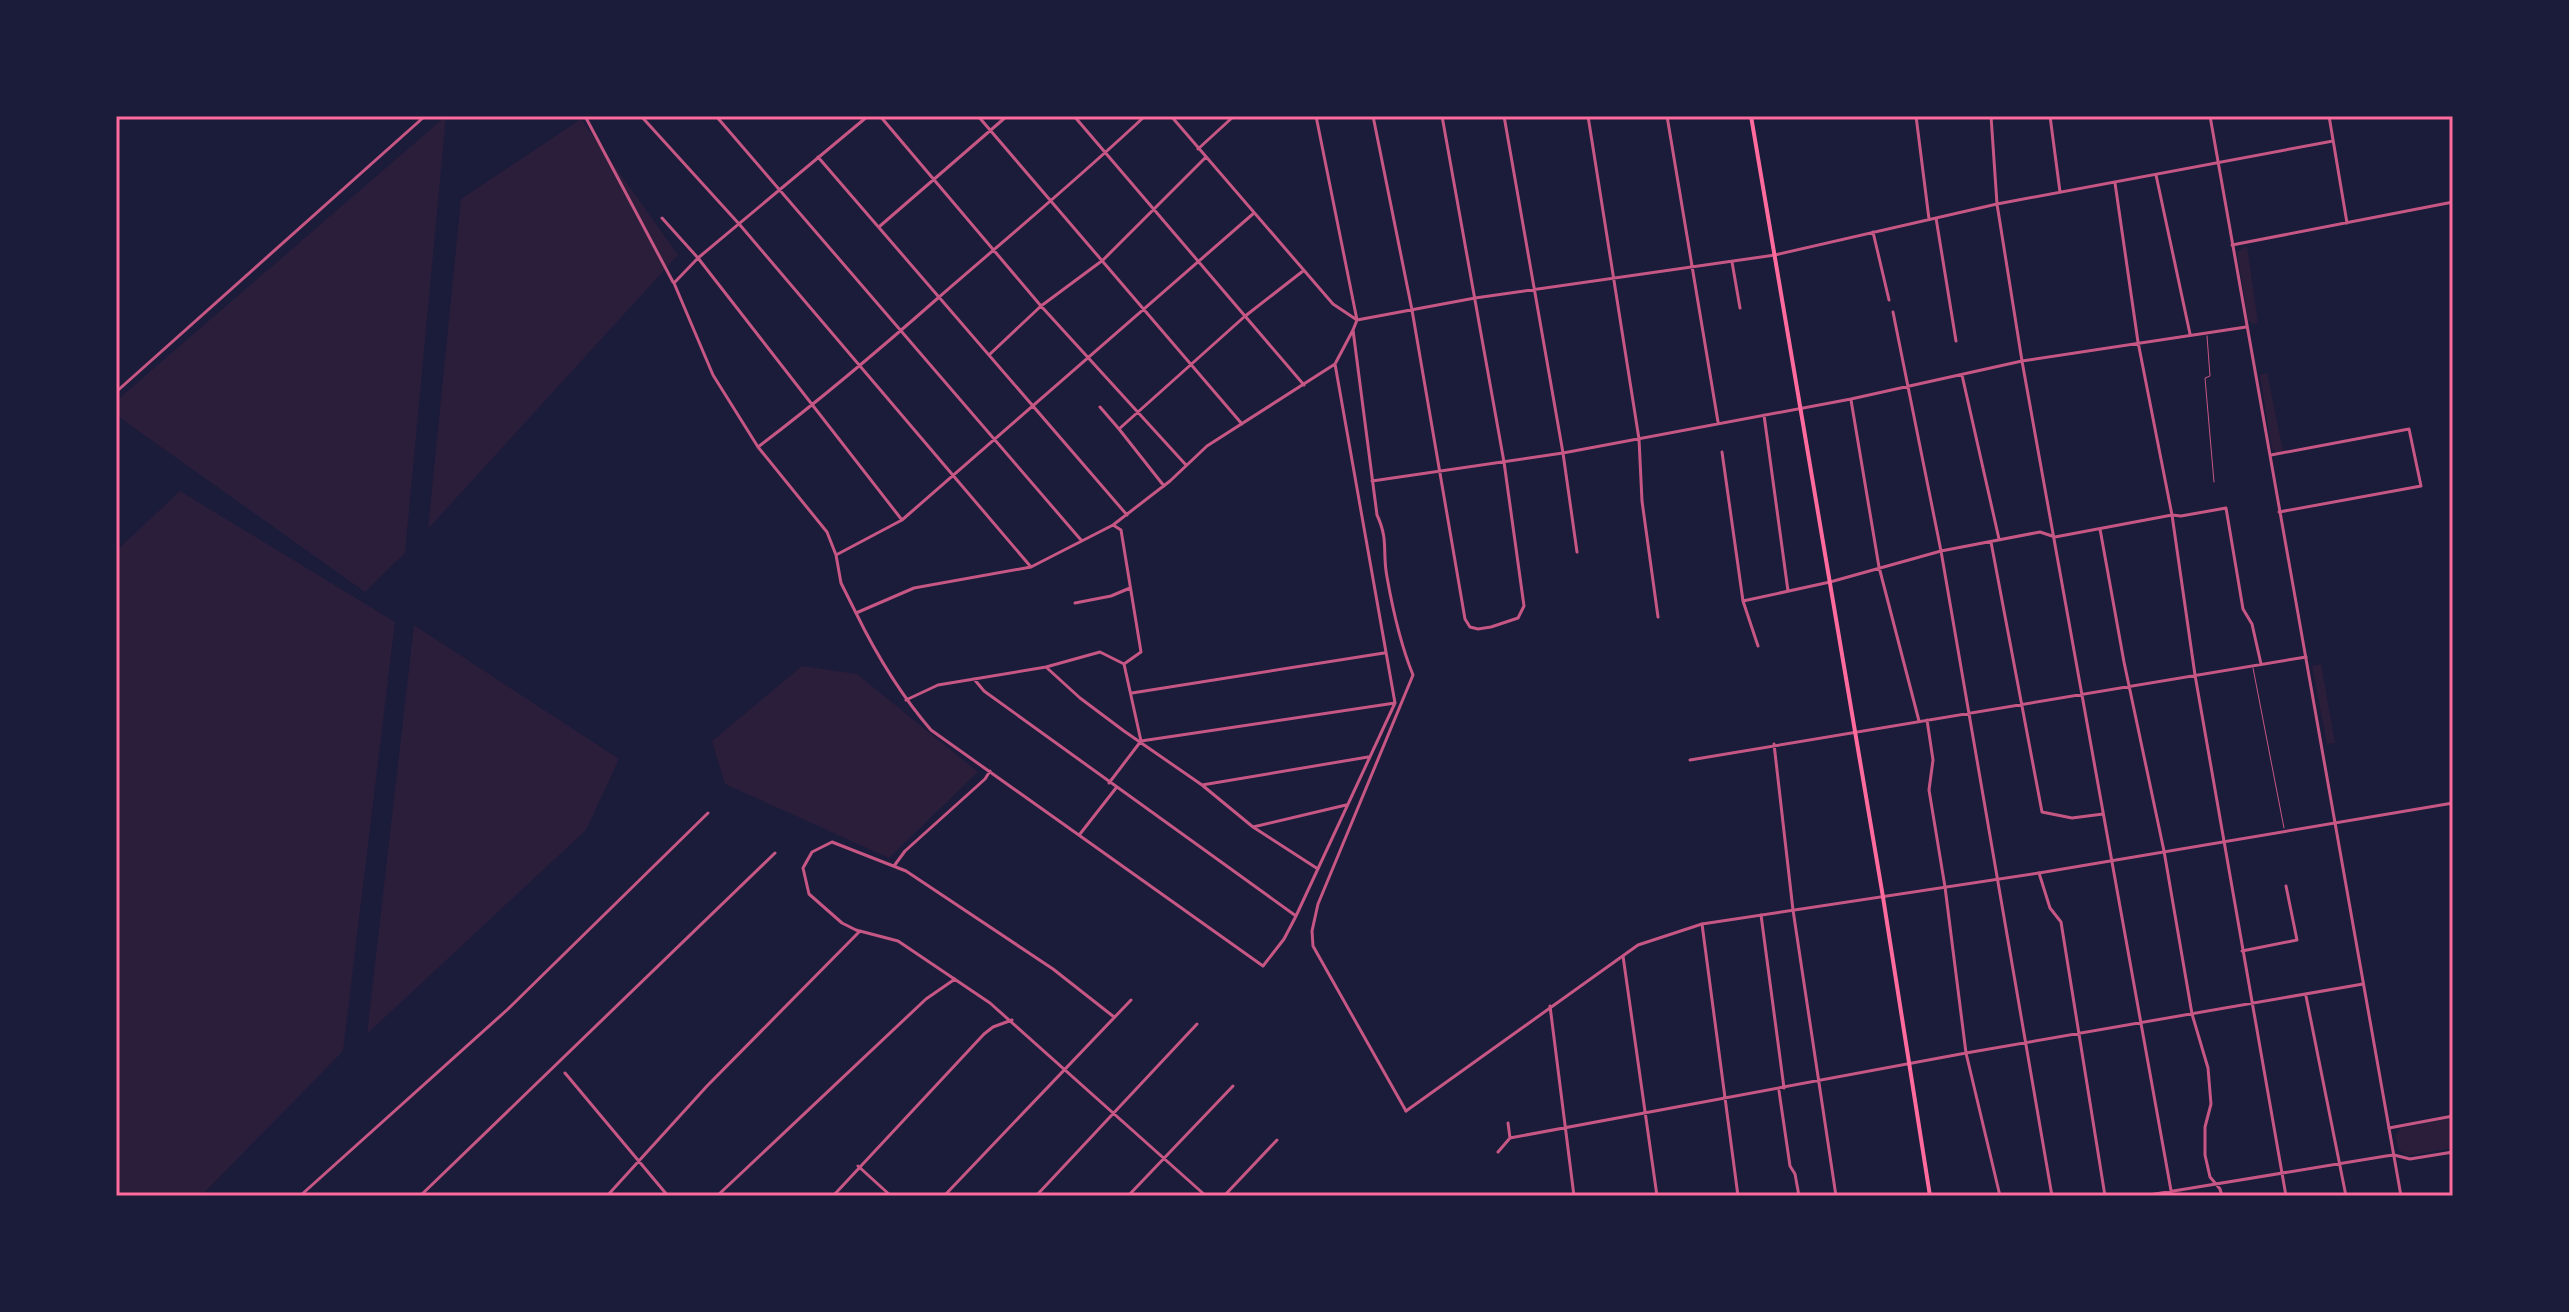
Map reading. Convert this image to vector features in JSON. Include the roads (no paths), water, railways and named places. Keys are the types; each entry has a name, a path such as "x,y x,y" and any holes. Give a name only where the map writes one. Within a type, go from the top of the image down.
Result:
{"main road":[{"path":"1751,116 1883,897 1930,1196"}],"street":[{"path":"116,392 425,116"},
{"path":"585,116 674,283 713,375 758,447 827,532 836,555 841,583 878,658 906,700 931,730 1263,966 1284,939 1296,916 1395,703 1335,364"},
{"path":"641,116 740,225 1031,567"},
{"path":"716,116 1081,540"},
{"path":"674,283 698,258 868,116"},
{"path":"880,116 1041,306 1187,465"},
{"path":"978,116 1242,424"},
{"path":"879,227 1007,116"},
{"path":"1074,116 1304,385"},
{"path":"758,447 813,405 996,250 1145,116"},
{"path":"1171,116 1333,304 1357,320 1475,298 1775,255 1997,204 2333,141"},
{"path":"1198,149 1234,116"},
{"path":"856,613 914,588 1031,567 1069,549 1127,515 1207,446 1335,364 1357,320 1316,116"},
{"path":"1373,116 1412,310 1465,619 1470,627 1478,629 1518,618 1524,606 1504,462 1442,116"},
{"path":"1504,116 1563,453 1577,552"},
{"path":"1588,116 1639,439 1642,501 1658,617"},
{"path":"1667,116 1718,422"},
{"path":"1916,116 1929,219"},
{"path":"1991,116 1997,204 2022,361 2171,1194"},
{"path":"2050,116 2060,192"},
{"path":"2210,116 2401,1196"},
{"path":"2329,116 2347,223"},
{"path":"818,157 1127,515"},
{"path":"989,355 1041,306 1103,260 1206,157"},
{"path":"2156,175 2190,334"},
{"path":"2115,183 2138,342 2172,515 2195,675 2286,1196"},
{"path":"2232,245 2453,202"},
{"path":"836,555 902,520 1254,213"},
{"path":"662,218 698,258 902,520"},
{"path":"1936,218 1956,341"},
{"path":"1873,232 1889,300"},
{"path":"1732,262 1740,308"},
{"path":"1119,429 1244,317 1303,271"},
{"path":"1893,312 1941,551 2052,1196"},
{"path":"1372,481 1563,453 1851,399 2022,361 2246,327"},
{"path":"1353,330 1377,515 1385,534 1386,573 1398,637 1413,675 1318,904 1312,931 1313,946 1406,1111 1638,945 1702,924 2039,873 2453,803"},
{"path":"1962,375 1999,539"},
{"path":"1851,399 1879,567 1919,721"},
{"path":"1100,407 1164,486"},
{"path":"1764,415 1788,591"},
{"path":"2269,456 2409,429 2421,486 2279,512"},
{"path":"1722,452 1743,601 1758,646"},
{"path":"1743,601 1999,539 2040,532 2055,537 2226,508 2243,609 2252,624 2261,664"},
{"path":"1113,525 1121,530 1141,652 1124,664"},
{"path":"2100,529 2164,851 2192,1014 2208,1068 2211,1104 2205,1127 2205,1155 2210,1177 2222,1196"},
{"path":"1991,541 2042,812 2072,818 2103,814"},
{"path":"1075,603 1111,596 1130,588"},
{"path":"906,700 938,685 1046,667 1100,652 1124,664 1141,741"},
{"path":"1132,693 1384,653"},
{"path":"1690,760 2306,657"},
{"path":"1046,667 1080,698 1202,785 1253,827 1318,869"},
{"path":"974,679 984,691 1296,916"},
{"path":"1109,783 1141,741 1395,703"},
{"path":"1926,719 1933,760 1929,790 1966,1053 2000,1196"},
{"path":"1774,744 1793,910 1836,1196"},
{"path":"1202,785 1368,757"},
{"path":"894,866 905,851 990,771"},
{"path":"1080,834 1116,788"},
{"path":"1253,827 1346,805"},
{"path":"300,1196 508,1009 708,813"},
{"path":"1114,1017 1053,969 906,871 832,842 812,852 803,868 809,894 842,923 898,941 1012,1020 1206,1196"},
{"path":"420,1196 775,853"},
{"path":"2039,873 2050,908 2061,922 2105,1196"},
{"path":"2242,951 2297,940 2286,886"},
{"path":"1761,915 1790,1166 1795,1174 1799,1196"},
{"path":"1702,924 1738,1196"},
{"path":"607,1196 707,1086 860,931"},
{"path":"1623,956 1657,1196"},
{"path":"717,1196 926,999 955,979"},
{"path":"1498,1152 1510,1138 1564,1127 2363,984"},
{"path":"2306,994 2346,1196"},
{"path":"944,1196 1131,1000"},
{"path":"1550,1006 1574,1196"},
{"path":"833,1196 984,1034 1012,1020"},
{"path":"1036,1196 1197,1024"},
{"path":"565,1073 668,1196"},
{"path":"1128,1196 1233,1086"},
{"path":"2389,1128 2453,1116"},
{"path":"1508,1123 1510,1138"},
{"path":"1224,1196 1277,1140"},
{"path":"2143,1196 2171,1194 2215,1183 2394,1155 2410,1159 2453,1152"},
{"path":"858,1166 891,1196"}],"lane":[{"path":"2206,332 2210,376 2205,378 2214,482"},
{"path":"2252,666 2284,831"}]}
